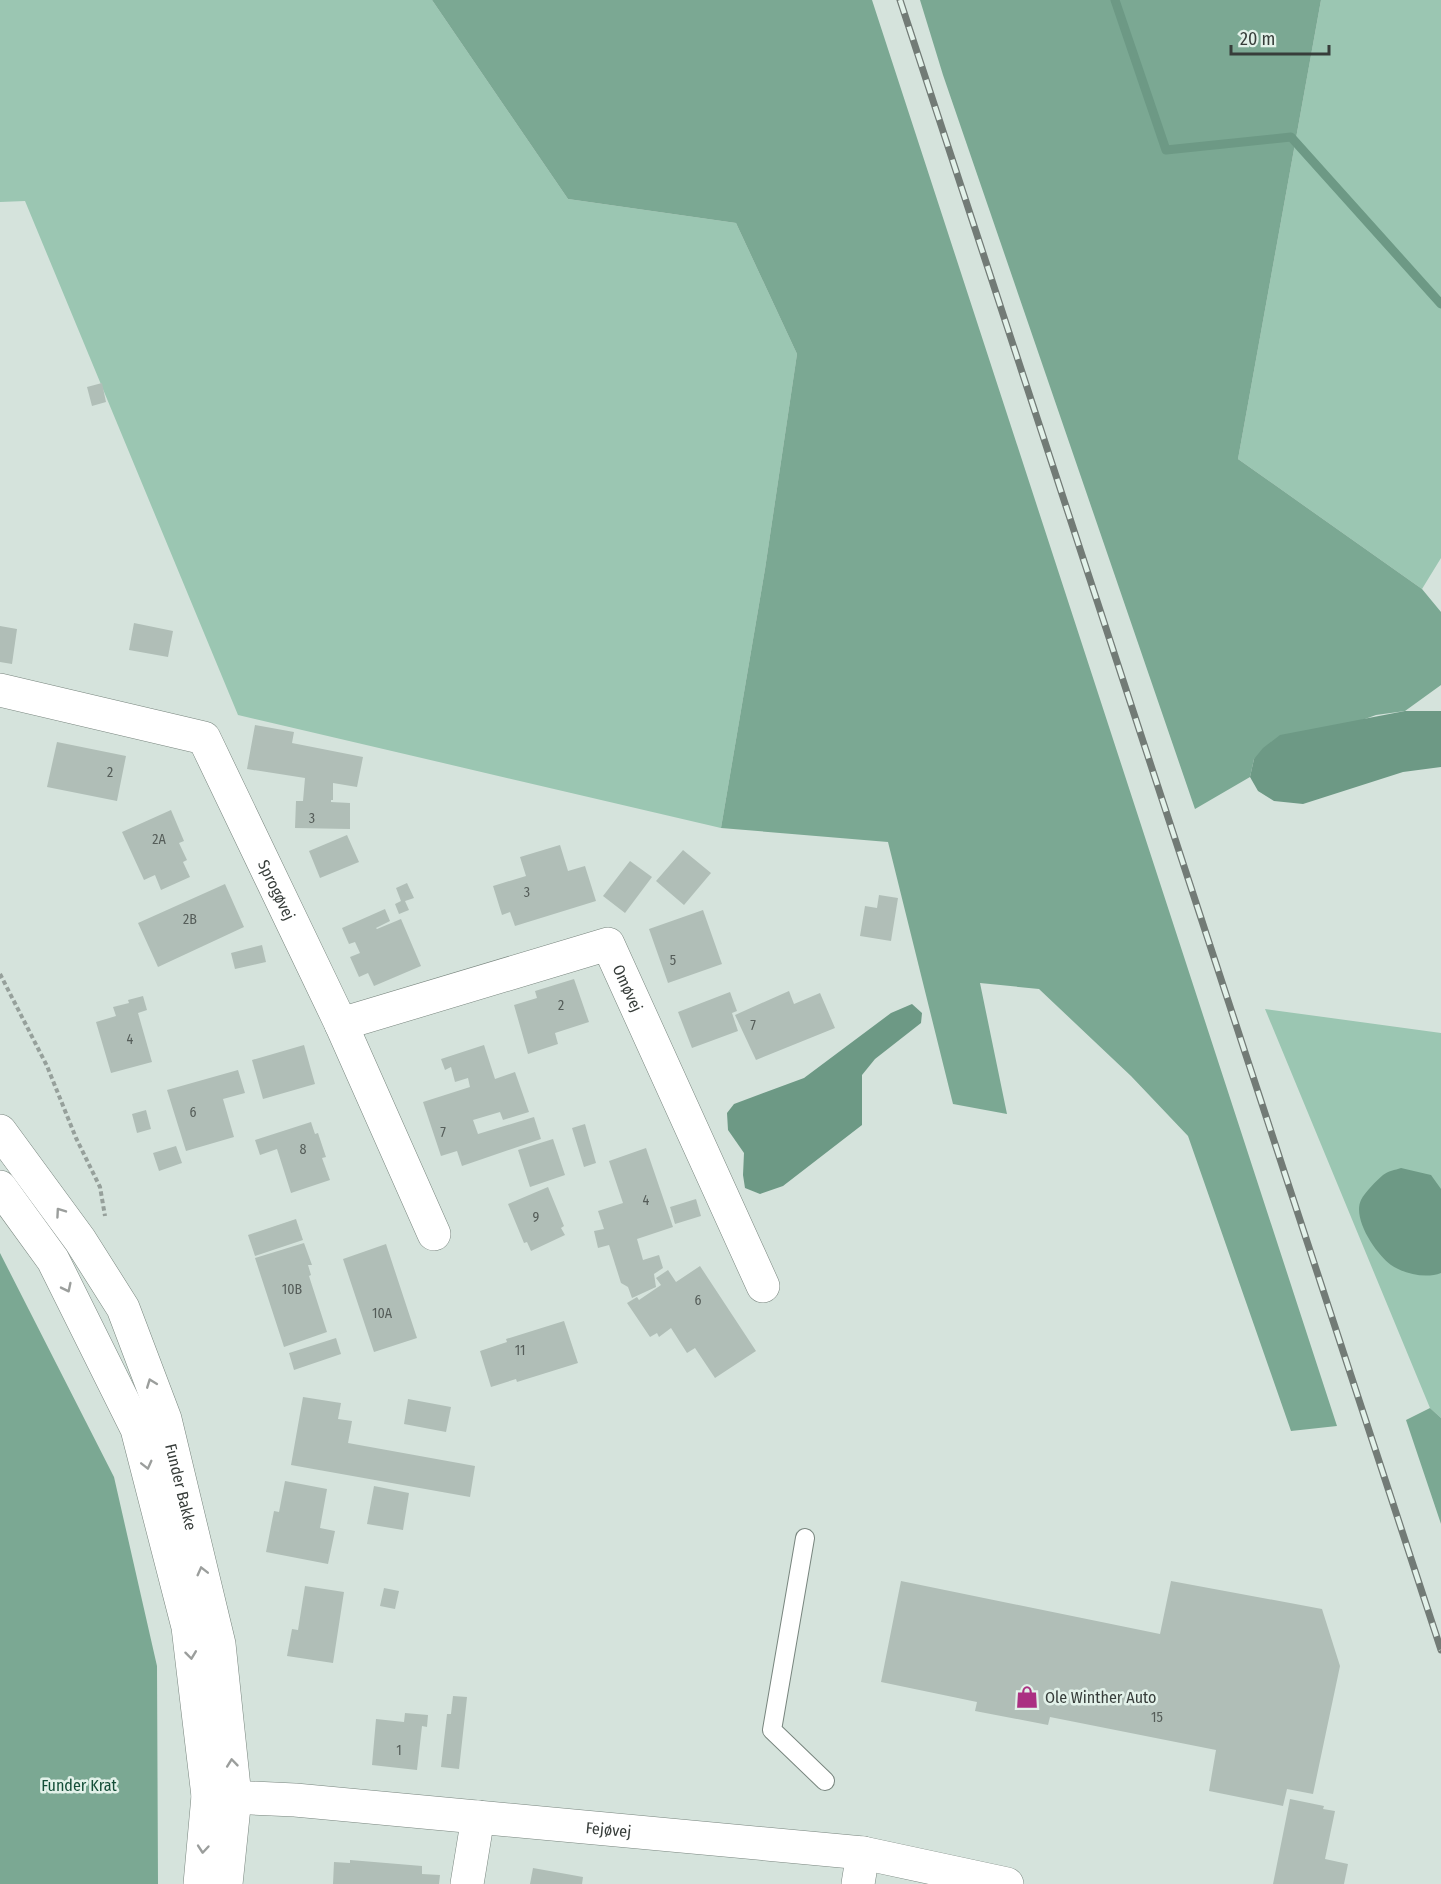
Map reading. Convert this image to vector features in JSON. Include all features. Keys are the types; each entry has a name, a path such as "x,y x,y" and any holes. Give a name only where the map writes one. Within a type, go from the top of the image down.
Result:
{"street":[{"name":"Sprogøvej","path":"0,690 204,738 341,1024 434,1234"},
{"name":"Omøvej","path":"341,1024 608,944 763,1286"},
{"name":"Funder Bakke","path":"0,1131 80,1240 123,1308 165,1419 219,1644 221,1796 226,1884"},
{"name":"Funder Bakke","path":"0,1187 53,1260 137,1429 188,1627 221,1796 200,1884"},
{"name":"Fejøvej","path":"221,1796 296,1800 478,1817 861,1868 1007,1884"},
{"path":"467,1884 478,1817"}],"lane":[{"path":"805,1538 772,1730 825,1781"}],"path":[{"path":"0,974 47,1066 76,1138 100,1187 106,1220"}],"shaded area":[{"path":"0,0 432,0 568,199 736,223 797,354 765,569 721,828 238,715 25,201 0,202"},
{"path":"1321,0 1441,0 1441,558 1422,589 1238,459"},
{"path":"1405,711 1441,711 1441,767 1403,772 1303,804 1274,801 1258,791 1250,777 1254,759 1263,748 1280,735"},
{"path":"912,1004 922,1013 921,1023 875,1059 862,1075 862,1125 783,1186 760,1194 745,1188 744,1153 728,1130 727,1113 734,1104 804,1078 891,1013"},
{"path":"1265,1009 1441,1033 1441,1418 1430,1408"},
{"path":"1401,1168 1431,1175 1441,1189 1441,1273 1422,1275 1409,1273 1391,1265 1373,1245 1363,1226 1359,1208 1361,1200 1383,1175"}],"green space":[{"path":"432,0 872,0 1337,1426 1291,1431 1188,1136 1131,1076 1039,989 980,983 1007,1114 953,1104 888,842 721,828 765,569 797,354 736,223 568,199"},
{"path":"920,0 1321,0 1238,459 1422,589 1441,612 1441,685 1405,711 1376,715 1254,759 1250,777 1195,809 943,75"},
{"name":"Funder Krat","path":"0,1253 114,1477 157,1666 158,1884 0,1884"},
{"path":"1430,1408 1441,1418 1441,1524 1406,1420"}],"building":[{"path":"102,383 106,402 92,406 87,387"},
{"path":"134,623 173,631 168,657 129,650"},
{"path":"0,626 17,629 12,664 0,662"},
{"path":"255,725 294,732 292,743 363,757 357,787 333,783 331,802 350,803 350,829 295,828 296,801 303,801 305,778 247,769"},
{"path":"57,742 126,756 117,801 47,787"},
{"path":"171,810 184,841 179,843 187,860 183,862 190,877 161,890 155,875 144,880 122,832"},
{"path":"347,835 359,862 320,878 309,851"},
{"path":"560,845 568,871 585,866 596,901 515,926 510,912 502,915 493,886 526,876 520,857"},
{"path":"683,850 711,873 684,905 656,881"},
{"path":"630,861 652,877 625,913 603,896"},
{"path":"407,883 414,898 405,901 409,910 399,914 395,904 401,901 396,888"},
{"path":"225,884 244,927 158,967 138,923"},
{"path":"879,895 898,898 891,941 860,936 865,906 877,908"},
{"path":"385,909 390,921 376,928 401,919 421,966 374,986 368,973 359,977 350,957 360,953 355,942 349,944 342,928"},
{"path":"703,910 722,964 668,983 649,929"},
{"path":"262,945 266,962 235,969 231,953"},
{"path":"574,979 589,1022 555,1033 558,1044 528,1054 514,1005 537,998 535,991"},
{"path":"789,991 794,1004 820,993 835,1028 756,1060 735,1015"},
{"path":"730,992 737,1011 732,1013 738,1031 692,1048 678,1012"},
{"path":"143,996 147,1010 138,1013 152,1062 111,1073 96,1022 116,1016 113,1007"},
{"path":"304,1045 315,1084 263,1099 252,1060"},
{"path":"484,1045 495,1079 515,1072 529,1112 503,1120 500,1112 473,1120 478,1134 534,1117 541,1139 462,1166 457,1151 441,1156 423,1102 470,1087 468,1078 455,1082 451,1067 445,1070 441,1059"},
{"path":"238,1070 245,1093 223,1099 234,1137 186,1151 167,1090"},
{"path":"146,1110 151,1129 137,1133 132,1114"},
{"path":"311,1122 315,1134 318,1133 326,1157 322,1158 330,1180 291,1193 277,1149 260,1155 255,1140"},
{"path":"585,1124 596,1163 584,1167 572,1128"},
{"path":"553,1139 565,1175 530,1187 518,1150"},
{"path":"176,1146 182,1163 159,1171 153,1153"},
{"path":"646,1148 673,1227 637,1239 643,1260 659,1255 663,1268 654,1274 656,1287 632,1298 628,1287 621,1283 609,1245 598,1248 594,1231 604,1229 598,1211 623,1203 609,1161"},
{"path":"548,1187 564,1226 561,1228 565,1235 531,1251 527,1242 524,1243 508,1204"},
{"path":"696,1199 701,1216 675,1224 670,1207"},
{"path":"296,1219 303,1240 255,1256 248,1235"},
{"path":"304,1243 312,1265 308,1265 311,1275 309,1276 327,1332 284,1347 255,1258"},
{"path":"386,1244 417,1338 374,1352 343,1259"},
{"path":"700,1266 756,1351 715,1378 695,1348 687,1353 671,1328 659,1337 657,1333 650,1337 627,1303 637,1297 639,1300 661,1285 656,1278 668,1270 676,1282"},
{"path":"564,1321 578,1363 517,1382 516,1379 491,1387 480,1351 507,1342 506,1339"},
{"path":"336,1338 341,1354 294,1370 289,1353"},
{"path":"303,1397 341,1403 338,1419 352,1421 348,1443 475,1466 470,1497 291,1465"},
{"path":"408,1399 451,1407 446,1432 404,1424"},
{"path":"285,1481 327,1489 320,1528 335,1531 328,1564 266,1552 274,1511 279,1512"},
{"path":"374,1486 409,1493 403,1530 367,1524"},
{"path":"901,1581 1160,1634 1171,1581 1322,1609 1340,1666 1313,1794 1287,1789 1283,1806 1209,1791 1216,1750 1050,1717 1048,1725 975,1711 977,1702 881,1682"},
{"path":"305,1586 344,1592 333,1663 287,1656 292,1629 298,1630"},
{"path":"384,1588 399,1591 395,1609 380,1606"},
{"path":"453,1696 467,1697 459,1769 441,1767 447,1714 451,1714"},
{"path":"405,1713 428,1715 427,1727 422,1726 417,1770 372,1765 376,1719 404,1722"},
{"path":"1290,1799 1324,1806 1323,1809 1335,1811 1325,1859 1348,1864 1344,1884 1273,1884"},
{"path":"350,1860 422,1866 422,1874 440,1875 439,1884 333,1884 334,1862 350,1863"},
{"path":"533,1868 583,1877 582,1884 530,1884"}],"waterway":[{"path":"1115,0 1166,150 1291,137 1441,304"}],"railway":[{"path":"900,0 1441,1650"}],"place":[{"name":"Ole Winther Auto","path":"1027,1697"}]}
